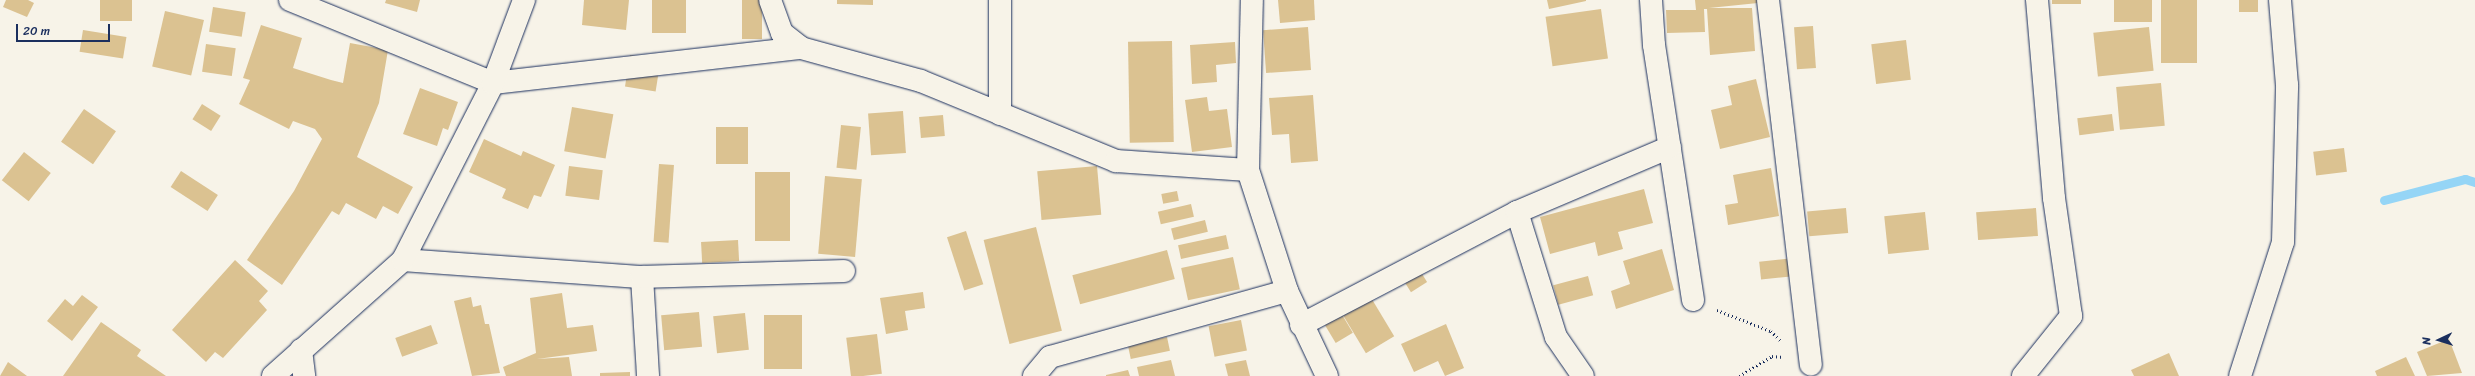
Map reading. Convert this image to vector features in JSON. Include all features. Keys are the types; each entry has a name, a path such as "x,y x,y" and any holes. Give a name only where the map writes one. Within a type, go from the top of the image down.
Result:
{"street":[{"path":"290,0 493,83 801,48 921,81 1116,161 1248,170"},
{"path":"273,376 403,260 493,83 524,0"},
{"path":"770,0 782,33 801,48"},
{"path":"1000,0 1000,114"},
{"path":"1252,0 1248,170 1287,291 1301,325 1327,376"},
{"path":"1651,0 1654,45 1693,300"},
{"path":"1768,0 1812,364"},
{"path":"2024,376 2071,316 2054,198 2037,0"},
{"path":"2240,376 2283,242 2287,85 2280,0"},
{"path":"1301,325 1517,212 1670,147"},
{"path":"1517,212 1556,337 1583,376"},
{"path":"403,260 642,277 844,271"},
{"path":"642,277 648,376"},
{"path":"1034,376 1050,357 1287,291"},
{"path":"301,350 304,376"}],"path":[{"path":"1693,300 1771,331 1782,342"}],"building":[{"path":"6,0 28,0 34,3 27,17 3,7"},
{"path":"100,0 132,0 132,21 100,21"},
{"path":"386,0 420,0 417,12 385,3"},
{"path":"584,0 629,0 626,30 582,25"},
{"path":"652,0 686,0 686,33 652,33"},
{"path":"742,0 762,0 762,39 742,39"},
{"path":"837,0 873,0 873,5 837,4"},
{"path":"1278,0 1314,0 1315,20 1280,23"},
{"path":"1547,0 1586,0 1586,1 1549,9"},
{"path":"1695,0 1758,0 1758,3 1709,8 1752,8 1755,51 1710,55 1707,9 1704,9 1705,32 1667,33 1666,10 1696,10"},
{"path":"2052,0 2081,0 2081,4 2052,4"},
{"path":"2114,0 2152,0 2152,22 2114,22"},
{"path":"2161,0 2197,0 2197,63 2161,63"},
{"path":"2239,0 2258,0 2258,12 2239,12"},
{"path":"213,7 246,12 242,37 209,32"},
{"path":"1601,9 1608,59 1553,66 1546,17"},
{"path":"165,11 204,20 191,76 152,67"},
{"path":"261,25 302,38 293,68 343,83 350,43 388,50 379,103 357,157 413,187 398,214 383,206 376,219 346,203 339,215 332,211 282,285 247,260 294,191 322,139 315,129 293,121 289,129 239,104 250,80 243,78"},
{"path":"1813,26 1816,68 1797,69 1794,27"},
{"path":"1308,27 1311,70 1266,73 1263,30"},
{"path":"2149,27 2154,71 2098,77 2093,33"},
{"path":"83,30 126,37 123,59 80,52"},
{"path":"1906,40 1911,80 1876,84 1871,44"},
{"path":"1172,41 1174,142 1130,143 1128,42"},
{"path":"1235,42 1236,63 1216,65 1217,82 1192,84 1190,45"},
{"path":"206,44 236,48 232,76 202,72"},
{"path":"630,55 661,60 656,91 625,87"},
{"path":"1756,79 1770,137 1720,149 1711,110 1732,105 1728,86"},
{"path":"2161,83 2165,126 2120,130 2116,87"},
{"path":"420,88 458,102 448,130 443,128 437,146 403,134"},
{"path":"1313,95 1318,161 1291,163 1289,134 1272,135 1269,98"},
{"path":"1207,97 1209,111 1227,109 1232,147 1192,152 1185,100"},
{"path":"202,104 221,116 211,131 192,119"},
{"path":"572,107 613,114 606,159 564,151"},
{"path":"84,109 116,131 93,164 61,142"},
{"path":"903,111 906,153 871,155 868,113"},
{"path":"2112,114 2114,131 2079,135 2077,118"},
{"path":"943,115 945,136 921,138 919,117"},
{"path":"841,125 861,127 856,170 837,168"},
{"path":"716,127 748,127 748,164 716,164"},
{"path":"484,139 521,156 523,151 555,165 541,197 534,195 528,209 502,198 506,189 469,172"},
{"path":"2344,148 2347,172 2316,176 2313,152"},
{"path":"24,152 51,173 29,201 2,180"},
{"path":"659,164 674,165 669,243 654,242"},
{"path":"569,166 603,170 599,200 565,196"},
{"path":"1097,166 1101,215 1041,220 1037,171"},
{"path":"1771,168 1779,216 1728,225 1725,205 1738,203 1733,175"},
{"path":"181,171 218,195 208,211 171,187"},
{"path":"755,172 790,172 790,241 755,241"},
{"path":"825,176 862,179 855,257 818,254"},
{"path":"1644,189 1653,223 1618,232 1623,249 1598,256 1595,242 1550,254 1540,217"},
{"path":"1177,191 1179,201 1163,204 1161,194"},
{"path":"1191,204 1194,217 1161,224 1158,212"},
{"path":"1846,208 1848,233 1809,236 1807,211"},
{"path":"2036,208 2038,236 1978,240 1976,212"},
{"path":"1925,212 1929,250 1888,254 1884,216"},
{"path":"1205,220 1208,232 1174,240 1171,228"},
{"path":"1036,227 1062,331 1009,344 984,240"},
{"path":"966,231 983,284 964,290 947,237"},
{"path":"1226,235 1229,249 1181,259 1178,245"},
{"path":"738,240 739,261 702,263 701,242"},
{"path":"1662,249 1674,290 1616,309 1611,291 1630,284 1623,261"},
{"path":"1167,250 1175,279 1080,304 1072,275"},
{"path":"1233,257 1240,289 1188,300 1181,268"},
{"path":"1794,258 1796,276 1761,280 1759,262"},
{"path":"235,260 268,291 259,301 267,310 223,358 215,352 206,362 172,330"},
{"path":"1417,266 1427,282 1411,292 1401,276"},
{"path":"1588,276 1593,295 1558,305 1553,285"},
{"path":"923,292 925,308 905,311 908,330 886,334 880,298"},
{"path":"562,293 567,328 593,325 597,351 537,359 569,357 572,376 506,376 503,367 536,353 530,298"},
{"path":"82,295 98,307 72,341 47,321 65,299 73,306"},
{"path":"1370,296 1394,336 1366,353 1342,313"},
{"path":"471,297 473,307 481,305 485,324 489,324 500,373 472,376 454,301"},
{"path":"699,312 702,347 664,350 661,315"},
{"path":"745,313 749,350 717,353 713,316"},
{"path":"1341,313 1353,333 1336,343 1324,323"},
{"path":"764,315 802,315 802,369 764,369"},
{"path":"1241,320 1247,350 1215,357 1209,326"},
{"path":"101,322 141,350 137,356 166,376 63,376"},
{"path":"1446,324 1464,368 1445,376 1438,361 1414,372 1401,344"},
{"path":"431,325 438,344 402,357 395,338"},
{"path":"877,334 882,374 851,376 846,338"},
{"path":"1167,337 1170,351 1131,359 1128,345"},
{"path":"2449,339 2462,373 2427,376 2417,352"},
{"path":"2169,353 2179,376 2134,376 2131,370"},
{"path":"2406,357 2415,376 2377,376 2375,371"},
{"path":"1171,360 1175,376 1139,376 1137,367"},
{"path":"1246,360 1250,376 1228,376 1225,364"},
{"path":"8,362 27,376 0,376"},
{"path":"1128,370 1130,376 1106,376 1106,375"},
{"path":"630,372 630,376 600,376 600,373"}],"waterway":[{"path":"2384,200 2465,179 2475,182"}]}
